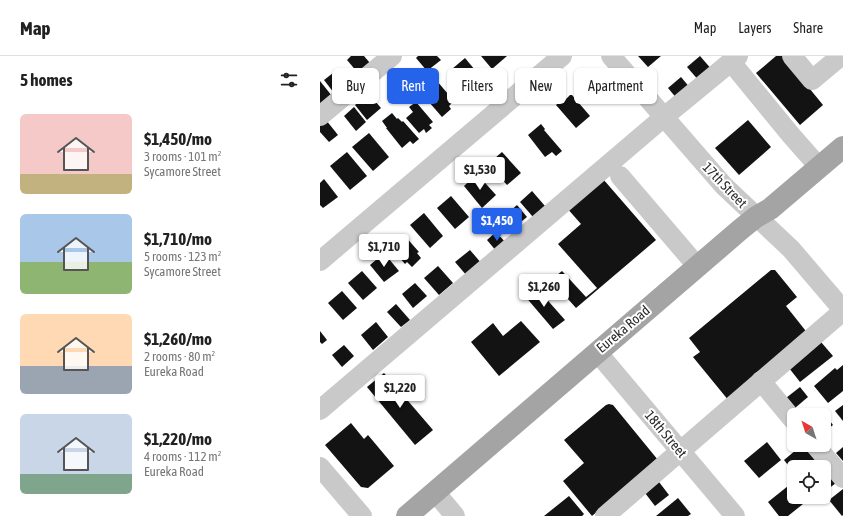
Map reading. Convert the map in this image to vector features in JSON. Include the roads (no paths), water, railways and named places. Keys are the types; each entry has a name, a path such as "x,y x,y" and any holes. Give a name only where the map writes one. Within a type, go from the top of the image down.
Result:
{"main road":[{"name":"Eureka Road","path":"407,516 697,266 756,217 770,209 843,147"}],"street":[{"path":"320,116 392,56"},
{"path":"320,261 562,56"},
{"name":"17th Street","path":"611,56 724,186 791,249 843,311"},
{"path":"792,56 812,80 841,56"},
{"path":"320,410 664,117 735,59 790,134 819,167"},
{"path":"620,176 697,266"},
{"path":"605,516 843,311"},
{"name":"18th Street","path":"597,352 735,516"},
{"path":"761,381 787,413"},
{"path":"821,452 843,478"},
{"path":"320,467 362,516"},
{"path":"435,492 455,516"}]}
